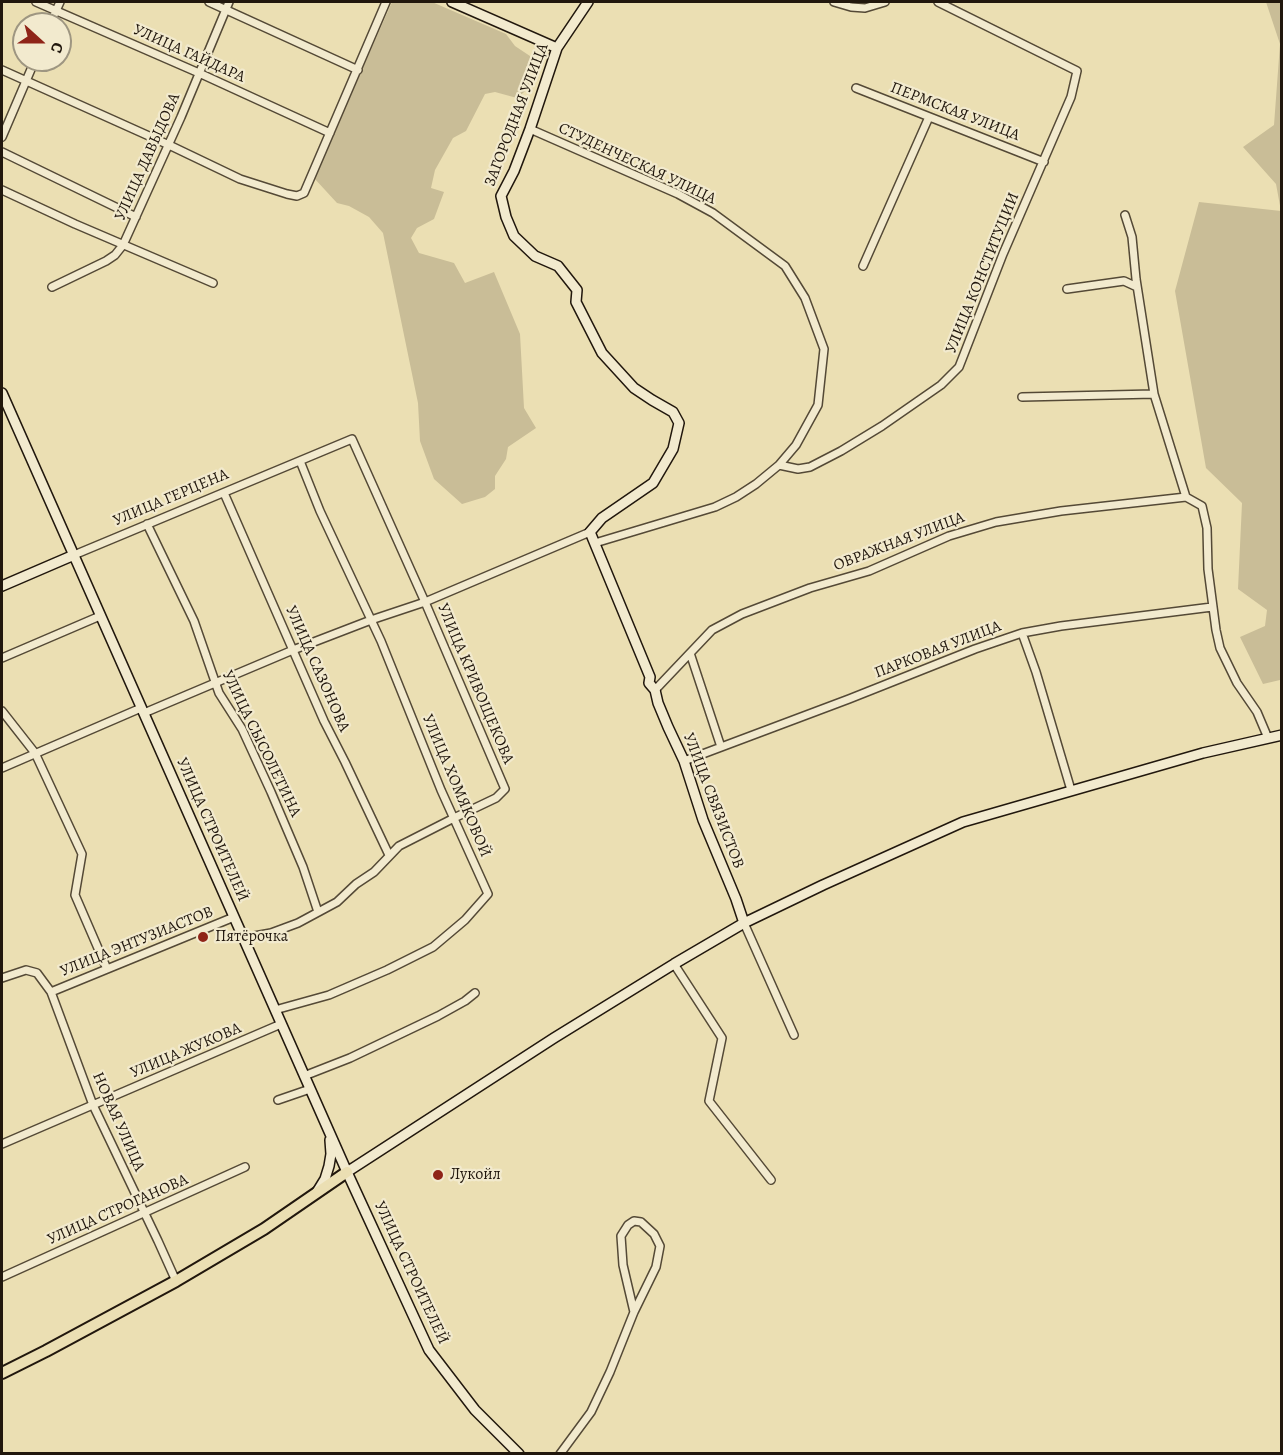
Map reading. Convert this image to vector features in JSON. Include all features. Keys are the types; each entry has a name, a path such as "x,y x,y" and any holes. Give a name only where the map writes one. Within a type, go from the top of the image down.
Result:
{"main road":[{"path":"452,2 557,48"},
{"name":"ЗАГОРОДНАЯ УЛИЦА","path":"588,2 557,48 530,129 514,171 501,196 514,236 535,256 558,266 577,290 576,302 602,353 634,388 673,412 679,423 673,449 653,483 602,518 590,532"},
{"name":"УЛИЦА СТРОИТЕЛЕЙ","path":"2,398 74,555 347,1172 429,1350 475,1410 519,1454"},
{"name":"УЛИЦА СВЯЗИСТОВ","path":"590,532 650,677 650,683 655,690 664,719 684,761 703,820 744,923"},
{"name":"УЛИЦА ГЕРЦЕНА","path":"2,586 74,555"},
{"path":"2,1373 176,1281 264,1229 347,1172 554,1038 744,923 963,822 1203,753 1281,735"},
{"path":"315,1194 325,1179 329,1167 331,1145 328,1129"}],"street":[{"name":"УЛИЦА ГАЙДАРА","path":"36,2 330,133"},
{"path":"56,10 60,2"},
{"path":"209,2 227,5 358,70"},
{"path":"2,70 240,179 297,196 304,193 386,2"},
{"path":"834,2 850,7 865,8 885,2"},
{"name":"УЛИЦА КОНСТИТУЦИИ","path":"779,465 798,469 810,467 841,451 933,391 959,367 1003,254 1071,97 1077,71 938,2"},
{"name":"УЛИЦА ДАВЫДОВА","path":"52,287 106,261 123,245 169,145 227,5"},
{"path":"2,137 30,72"},
{"name":"ПЕРМСКАЯ УЛИЦА","path":"856,88 1044,162"},
{"path":"863,266 929,117"},
{"name":"СТУДЕНЧЕСКАЯ УЛИЦА","path":"530,129 687,199 713,213 785,266 806,298 824,350 818,405 796,446 779,465"},
{"path":"2,152 136,217"},
{"path":"2,190 213,283"},
{"path":"1125,215 1132,237 1137,287 1154,394 1186,497 1202,506 1207,528 1208,569 1215,630 1220,648 1237,683 1257,712 1268,738"},
{"path":"1067,288 1124,281 1137,287"},
{"path":"1022,397 1154,394"},
{"name":"УЛИЦА ГЕРЦЕНА","path":"74,555 352,439 425,602"},
{"name":"УЛИЦА ХОМЯКОВОЙ","path":"275,1010 329,995 433,947 465,920 488,894 399,688 381,640 325,522 300,461"},
{"path":"595,543 715,507 756,484 779,465"},
{"name":"УЛИЦА САЗОНОВА","path":"224,493 324,721 389,855"},
{"name":"ОВРАЖНАЯ УЛИЦА","path":"655,690 712,630 742,614 810,588 869,571 949,536 996,522 1061,511 1186,497"},
{"name":"УЛИЦА СЫСОЛЕТИНА","path":"147,524 194,621 219,693 242,729 271,792 303,867 318,912"},
{"path":"2,768 293,650 425,602 590,532"},
{"name":"УЛИЦА КРИВОЩЕКОВА","path":"425,602 505,789 496,798 454,818"},
{"name":"ПАРКОВАЯ УЛИЦА","path":"684,761 1022,633 1212,607"},
{"path":"2,658 100,616"},
{"path":"1022,633 1071,790"},
{"name":"УЛИЦА СВЯЗИСТОВ","path":"690,653 721,747"},
{"path":"2,711 35,753 82,854 75,896 107,969"},
{"path":"243,938 271,933 298,923 336,902 374,872 399,846 454,818"},
{"name":"УЛИЦА ЭНТУЗИАСТОВ","path":"51,992 234,917"},
{"path":"744,923 794,1035"},
{"path":"674,964 723,1038 709,1101 771,1180"},
{"name":"НОВАЯ УЛИЦА","path":"2,978 26,970 37,973 51,992 93,1105 176,1281"},
{"path":"304,1076 350,1058 438,1016 475,993"},
{"name":"УЛИЦА ЖУКОВА","path":"2,1144 281,1024"},
{"path":"279,1100 310,1089"},
{"name":"УЛИЦА СТРОГАНОВА","path":"2,1277 245,1167"},
{"path":"560,1454 591,1412 656,1267 660,1246 654,1234 641,1222 634,1221 628,1225 621,1236 622,1265 634,1312"}],"shaded area":[{"path":"392,2 432,2 506,34 515,46 530,56 530,87 517,98 495,92 485,94 466,131 453,138 435,170 431,188 444,192 434,219 417,228 411,238 419,253 454,263 465,283 494,272 520,334 524,408 536,428 508,447 506,459 495,476 495,489 485,497 462,504 434,479 420,441 418,403 383,233 369,217 349,206 337,203 314,178"},
{"path":"1266,2 1282,2 1282,677 1280,680 1263,684 1240,637 1265,626 1267,610 1238,589 1242,503 1206,468 1175,291 1199,202 1281,211 1276,184 1243,147 1274,125 1280,44"}],"place":[{"name":"Пятёрочка","path":"203,937"},
{"name":"Лукойл","path":"438,1175"}]}
